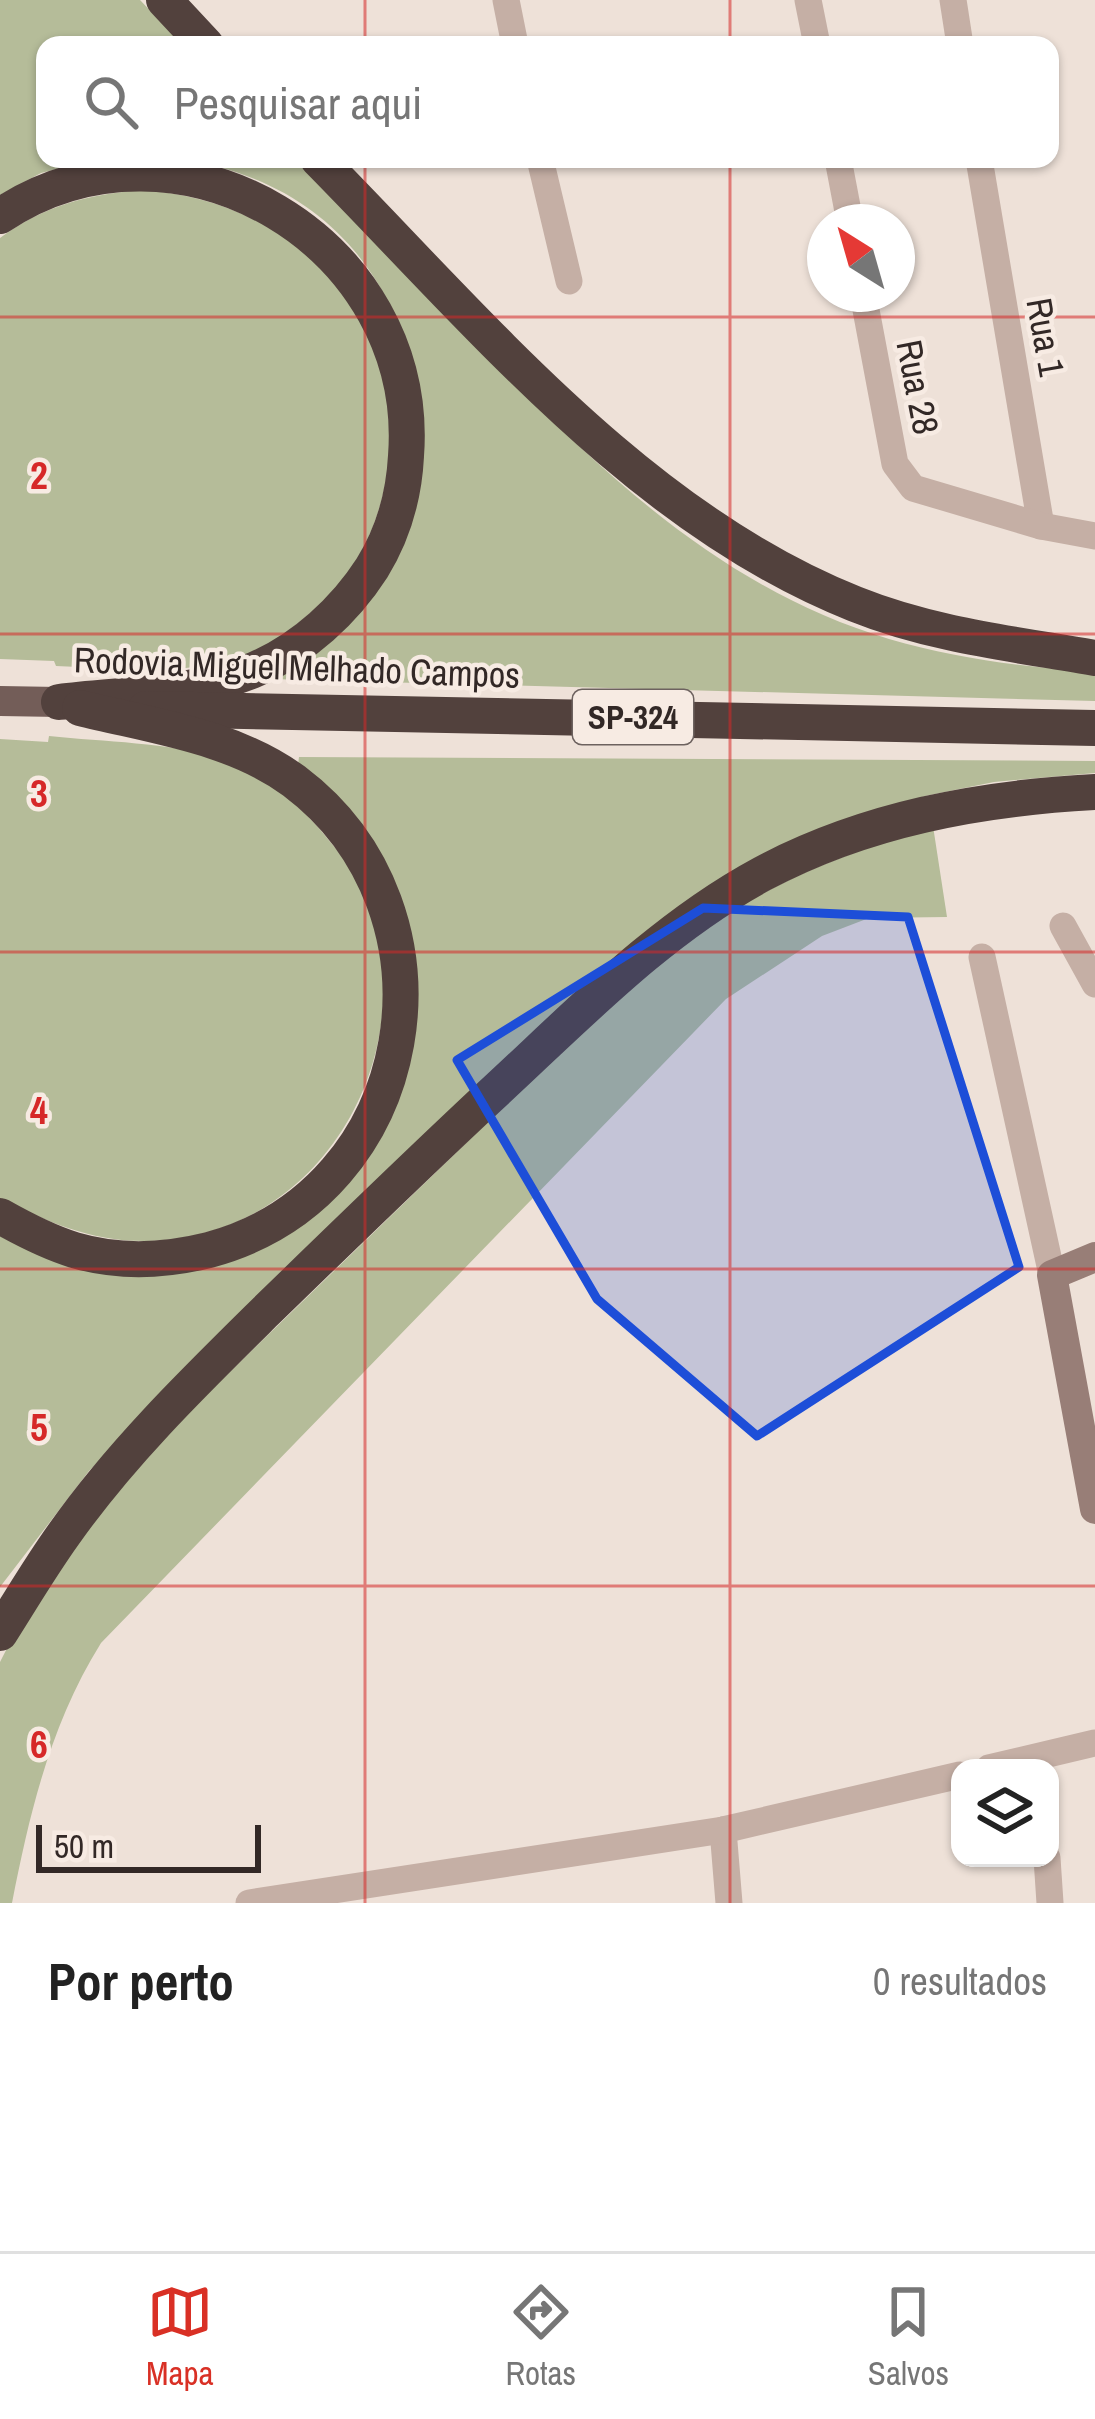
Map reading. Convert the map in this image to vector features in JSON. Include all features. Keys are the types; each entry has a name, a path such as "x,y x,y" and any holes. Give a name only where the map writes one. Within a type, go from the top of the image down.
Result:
{"highway":[{"path":"164,0 198,36"},
{"path":"327,168 576,418 716,533 790,575 857,605 942,632 1095,658"},
{"path":"0,216 60,186 140,172 228,188 273,209 313,236 346,269 382,325 397,358 407,403 404,485 393,524 357,591 334,615 260,668 218,682 48,702"},
{"path":"0,1216 74,1250 106,1257 180,1257 256,1233 316,1190 359,1138 392,1067 400,1033 402,968 396,936 367,865 324,808 255,757 212,740 48,702"},
{"name":"Rodovia Miguel Melhado Campos","path":"48,702 171,710 1095,728"},
{"path":"0,1634 65,1532 182,1394 408,1172 640,958 723,897 806,853 854,835 971,803 1095,792"}],"main road":[{"name":"Rodovia Miguel Melhado Campos","path":"0,701 48,702"},
{"path":"1095,1257 1052,1275 1095,1509"}],"street":[{"path":"506,0 513,36"},
{"path":"808,0 815,36"},
{"path":"953,0 959,36"},
{"path":"542,168 569,281"},
{"path":"840,168 847,204"},
{"name":"Rua 1","path":"981,168 1041,526"},
{"name":"Rua 28","path":"866,312 895,464 913,488 1041,526"},
{"path":"1041,526 1095,536"},
{"path":"1063,926 1095,984"},
{"path":"982,957 1052,1275"},
{"path":"1050,1759 1095,1743"},
{"path":"264,1902 723,1830 951,1777"},
{"path":"723,1830 729,1903"},
{"path":"1048,1867 1050,1903"}],"highlighted area":[{"path":"703,908 908,917 1019,1267 757,1436 597,1299 457,1060"}],"green space":[{"path":"0,0 140,0 174,36 36,36 36,168 61,168 0,195"},
{"path":"221,168 303,168 560,428 658,515 711,553 826,616 889,639 991,661 1095,672 1095,701 270,679 309,655 423,442 417,387 403,337 382,291 355,251 320,217 279,190"},
{"path":"142,190 194,198 243,214 288,240 328,274 356,311 376,354 387,399 390,446 384,492 369,536 346,576 307,616 255,651 223,662 152,670 0,659 0,238 67,204"},
{"path":"49,736 180,749 250,772 313,821 360,882 368,901 382,960 382,1019 368,1076 343,1128 308,1173 262,1209 208,1232 147,1241 107,1238 53,1222 0,1198 0,739 48,742"},
{"path":"299,757 1095,761 1095,773 994,782 925,796 795,839 146,1412 89,1471 0,1587 0,1236 42,1256 302,1223 415,1006 298,765"},
{"path":"933,826 947,917 869,918 822,936 726,999 101,1643 69,1704 44,1768 12,1903 0,1903 0,1662 62,1558 174,1426 593,1020 658,966 726,915 775,887"}]}
